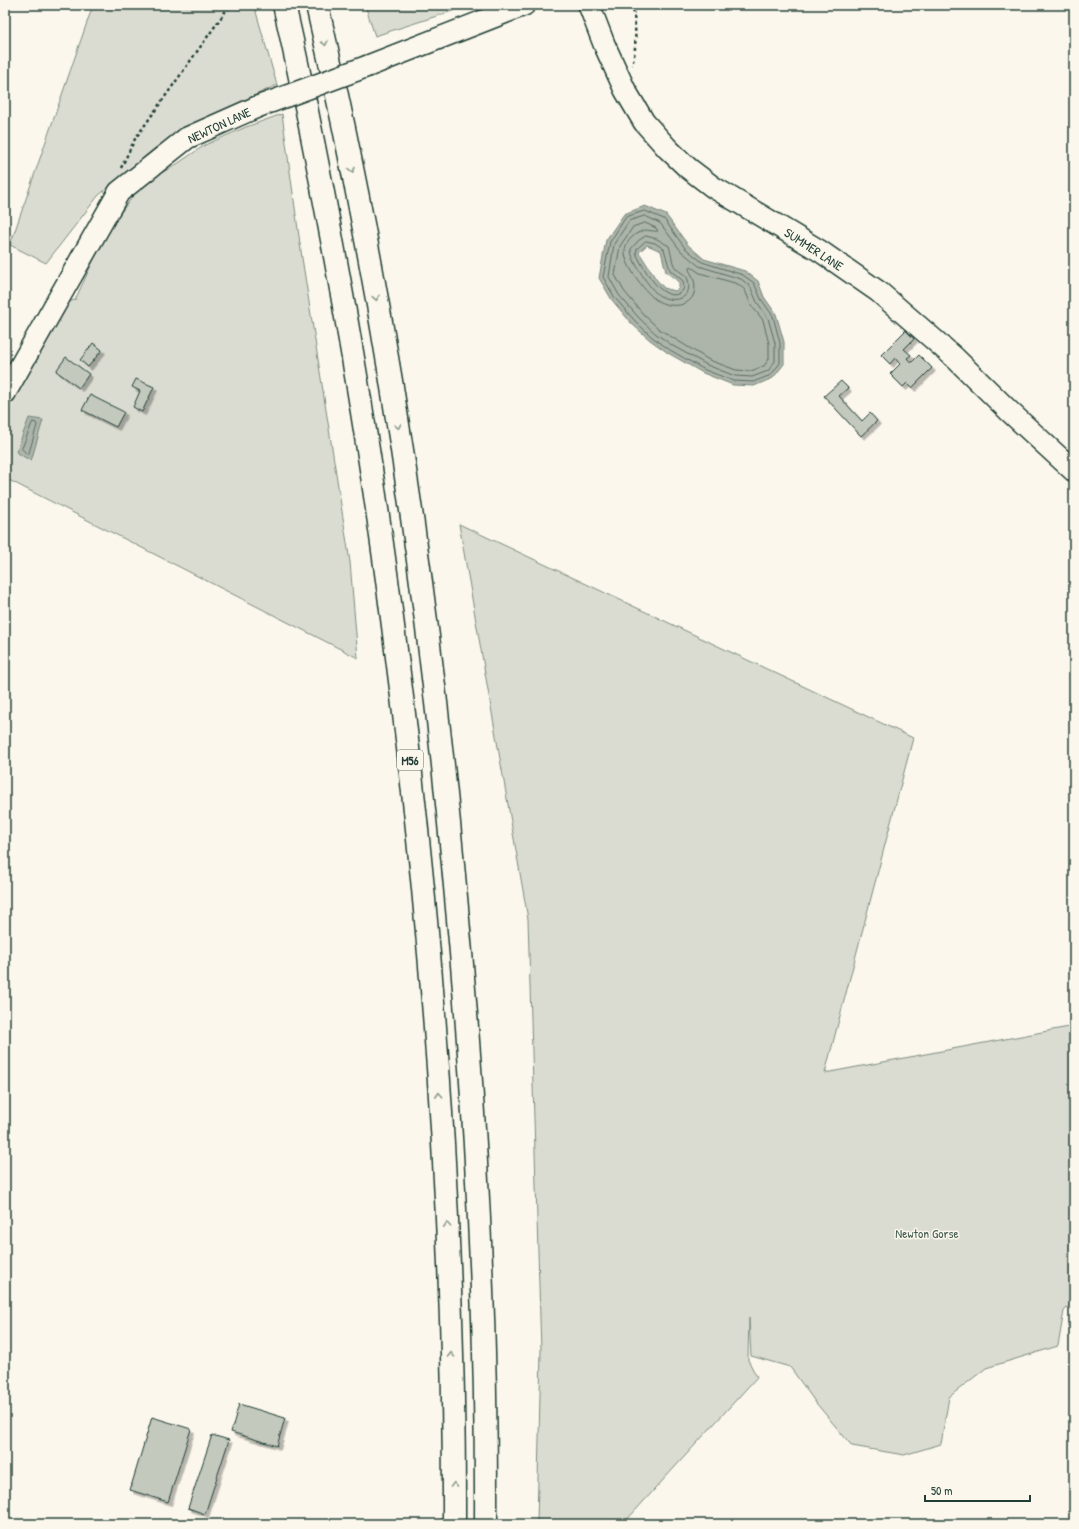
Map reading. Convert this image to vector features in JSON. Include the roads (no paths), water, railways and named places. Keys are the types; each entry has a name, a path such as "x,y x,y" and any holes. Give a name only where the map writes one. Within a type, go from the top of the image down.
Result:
{"highway":[{"name":"M56","path":"284,5 318,168 364,416 403,701 427,933 439,1093 449,1288 454,1524"},
{"name":"M56","path":"317,5 350,158 395,410 417,555 447,802 464,975 478,1191 485,1398 486,1524"}],"street":[{"name":"NEWTON LANE","path":"5,393 119,192 188,138 257,107 368,66 524,5"},
{"name":"SUMMER LANE","path":"589,5 604,44 625,90 644,122 668,149 688,168 713,187 820,251 879,292 954,357 1009,411 1074,471"}],"water":[{"path":"645,206 666,215 688,245 704,259 745,271 758,281 764,297 776,314 784,342 784,364 773,378 754,386 733,385 703,373 668,353 632,324 612,300 599,278 606,240 624,214","holes":["647,245 661,251 666,272 679,282 679,289 675,291 664,288 656,279 639,252"]},
{"path":"29,418 43,420 31,461 16,452"}],"park label":[{"name":"Newton Gorse","path":"927,1233"}]}
